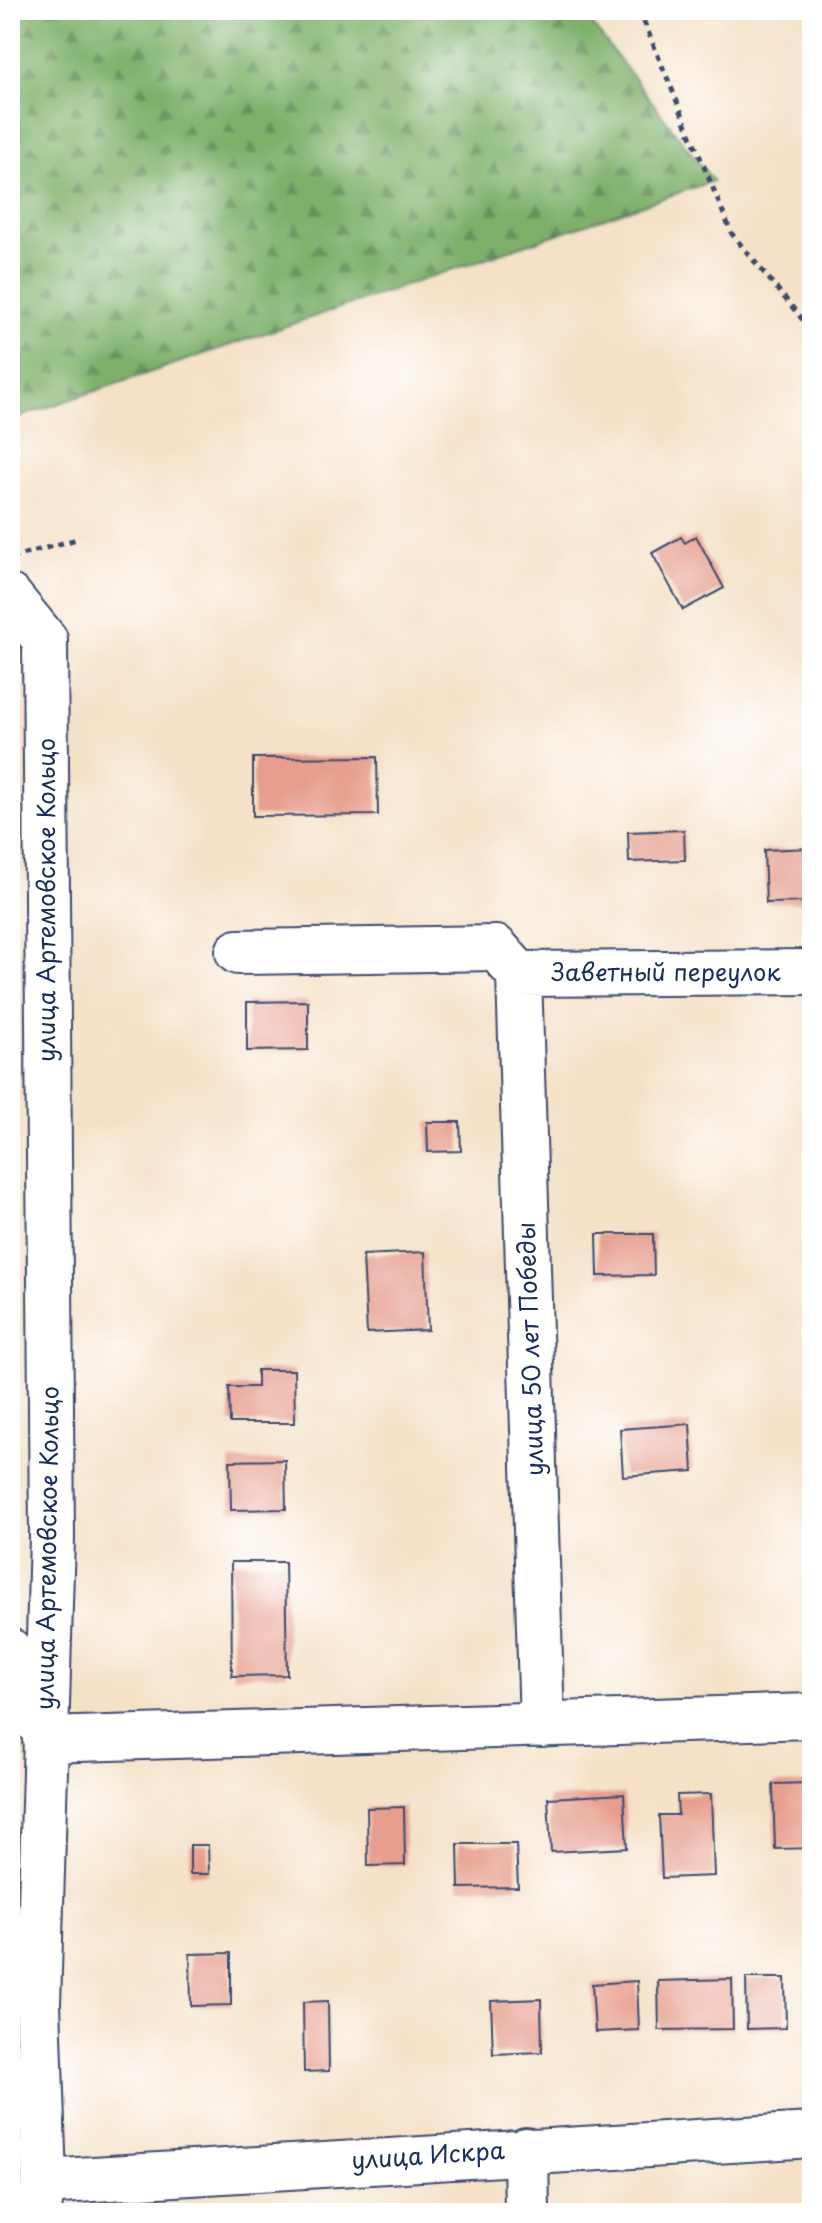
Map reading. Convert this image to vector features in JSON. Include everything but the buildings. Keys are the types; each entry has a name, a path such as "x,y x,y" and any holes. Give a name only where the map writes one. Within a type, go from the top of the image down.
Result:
{"street":[{"name":"улица Артемовское Кольцо","path":"11,585 45,640 52,1538 45,1740 812,1716"},
{"path":"238,952 496,948 519,974"},
{"name":"Заветный переулок","path":"519,974 812,972"},
{"name":"улица 50 лет Победы","path":"519,974 542,1725"},
{"path":"10,1651 45,1740 38,2004 41,2197"},
{"name":"улица Искра","path":"41,2197 526,2150 812,2135"},
{"path":"526,2150 527,2213"}],"path":[{"path":"639,10 732,234 812,331"},
{"path":"11,585 80,538"}],"green space":[{"path":"10,10 581,10 713,181 10,420"}]}
